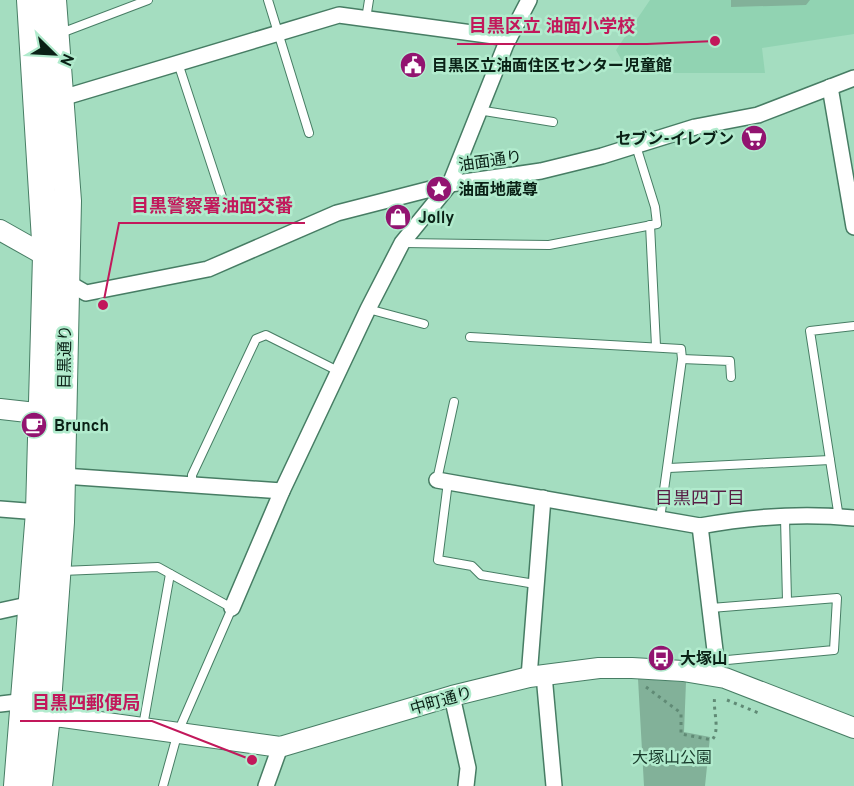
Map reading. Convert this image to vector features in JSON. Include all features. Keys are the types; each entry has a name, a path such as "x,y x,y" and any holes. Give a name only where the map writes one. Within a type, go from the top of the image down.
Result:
{"main road":[{"name":"目黒通り","path":"17,786 58,572 63,476 53,415 46,256 30,0"},
{"name":"目黒通り","path":"39,786 32,711 32,604 39,512 53,415 65,281 68,201 53,0"}],"street":[{"path":"232,608 282,491 368,309 402,243 450,183 509,38 529,0"},
{"path":"62,98 339,15 509,38"},
{"name":"油面通り","path":"65,281 86,293 208,268 337,213 450,183 541,171 636,146 695,127 758,115 854,78"},
{"path":"830,87 851,184 854,227"},
{"path":"0,230 46,256 65,281"},
{"path":"0,409 53,415"},
{"path":"63,476 282,491"},
{"path":"442,481 700,526 727,521 846,518"},
{"path":"543,498 535,584 536,676 554,786"},
{"path":"0,509 39,512"},
{"path":"700,526 717,671"},
{"path":"0,611 32,604"},
{"name":"中町通り","path":"32,711 280,747 452,696 536,676 599,668 645,668 717,671 854,728"},
{"path":"452,696 468,768 466,786"},
{"path":"0,704 32,711"},
{"path":"266,786 280,747"}],"lane":[{"path":"56,35 148,0"},
{"path":"267,0 309,133"},
{"path":"366,19 369,0"},
{"path":"177,62 222,197"},
{"path":"478,110 553,122"},
{"path":"402,243 549,245 657,224 655,207 636,146"},
{"path":"650,225 656,346"},
{"path":"368,309 424,324"},
{"path":"846,518 830,460 810,331 854,326"},
{"path":"192,484 192,475 256,339 266,335 338,371"},
{"path":"470,337 681,348 682,359 669,468 660,519"},
{"path":"682,359 730,361 731,377"},
{"path":"454,402 442,481 438,560 472,566 481,575 535,584"},
{"path":"669,468 830,460"},
{"path":"785,518 787,601"},
{"path":"58,572 158,567 232,608 178,732 163,786"},
{"path":"143,727 170,574"},
{"path":"711,608 837,598 834,650 717,671"}],"path":[{"path":"645,668 644,686 681,713 681,734 712,740 716,735 717,717 712,708 717,671"}],"shaded area":[{"path":"650,0 854,0 854,34 762,48 765,73 629,73 616,50"}],"green space":[{"path":"731,0 810,0 806,5 731,7"},
{"name":"大塚山公園","path":"638,679 686,682 684,732 710,737 705,786 644,786"}],"place":[{"name":"目黒区立 油面小学校","path":"715,41"},
{"name":"目黒区立油面住区センター児童館","path":"413,65"},
{"name":"セブン-イレブン","path":"754,138"},
{"name":"油面地蔵尊","path":"439,189"},
{"name":"Jolly","path":"398,217"},
{"name":"目黒警察署油面交番","path":"103,305"},
{"name":"Brunch","path":"34,425"},
{"name":"大塚山","path":"661,658"},
{"name":"目黒四郵便局","path":"252,760"}],"district":[{"name":"目黒四丁目","path":"700,498"}]}
